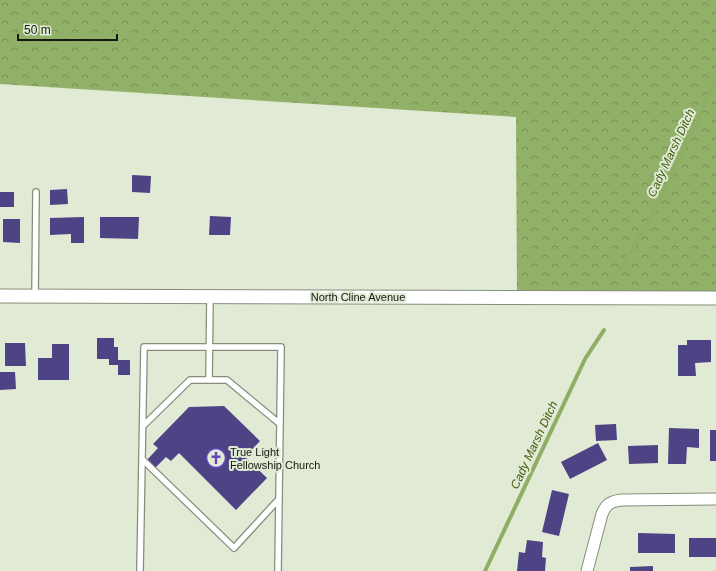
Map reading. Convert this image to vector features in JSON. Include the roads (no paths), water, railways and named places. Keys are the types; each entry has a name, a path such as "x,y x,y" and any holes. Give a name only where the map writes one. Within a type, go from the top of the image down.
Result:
{"street":[{"name":"North Cline Avenue","path":"0,296 716,298"},
{"path":"587,571 602,514 609,503 622,500 716,499"}],"lane":[{"path":"35,296 36,192"},
{"path":"209,380 210,296"},
{"path":"140,571 144,347 281,347 278,571"},
{"path":"143,426 190,380 227,380 280,424"},
{"path":"142,459 234,548 279,498"}],"waterway":[{"name":"Cady Marsh Ditch","path":"616,275 652,217 716,79"},
{"name":"Cady Marsh Ditch","path":"485,571 585,359 604,330"}],"place":[{"name":"True Light Fellowship Church","path":"216,458"}]}
